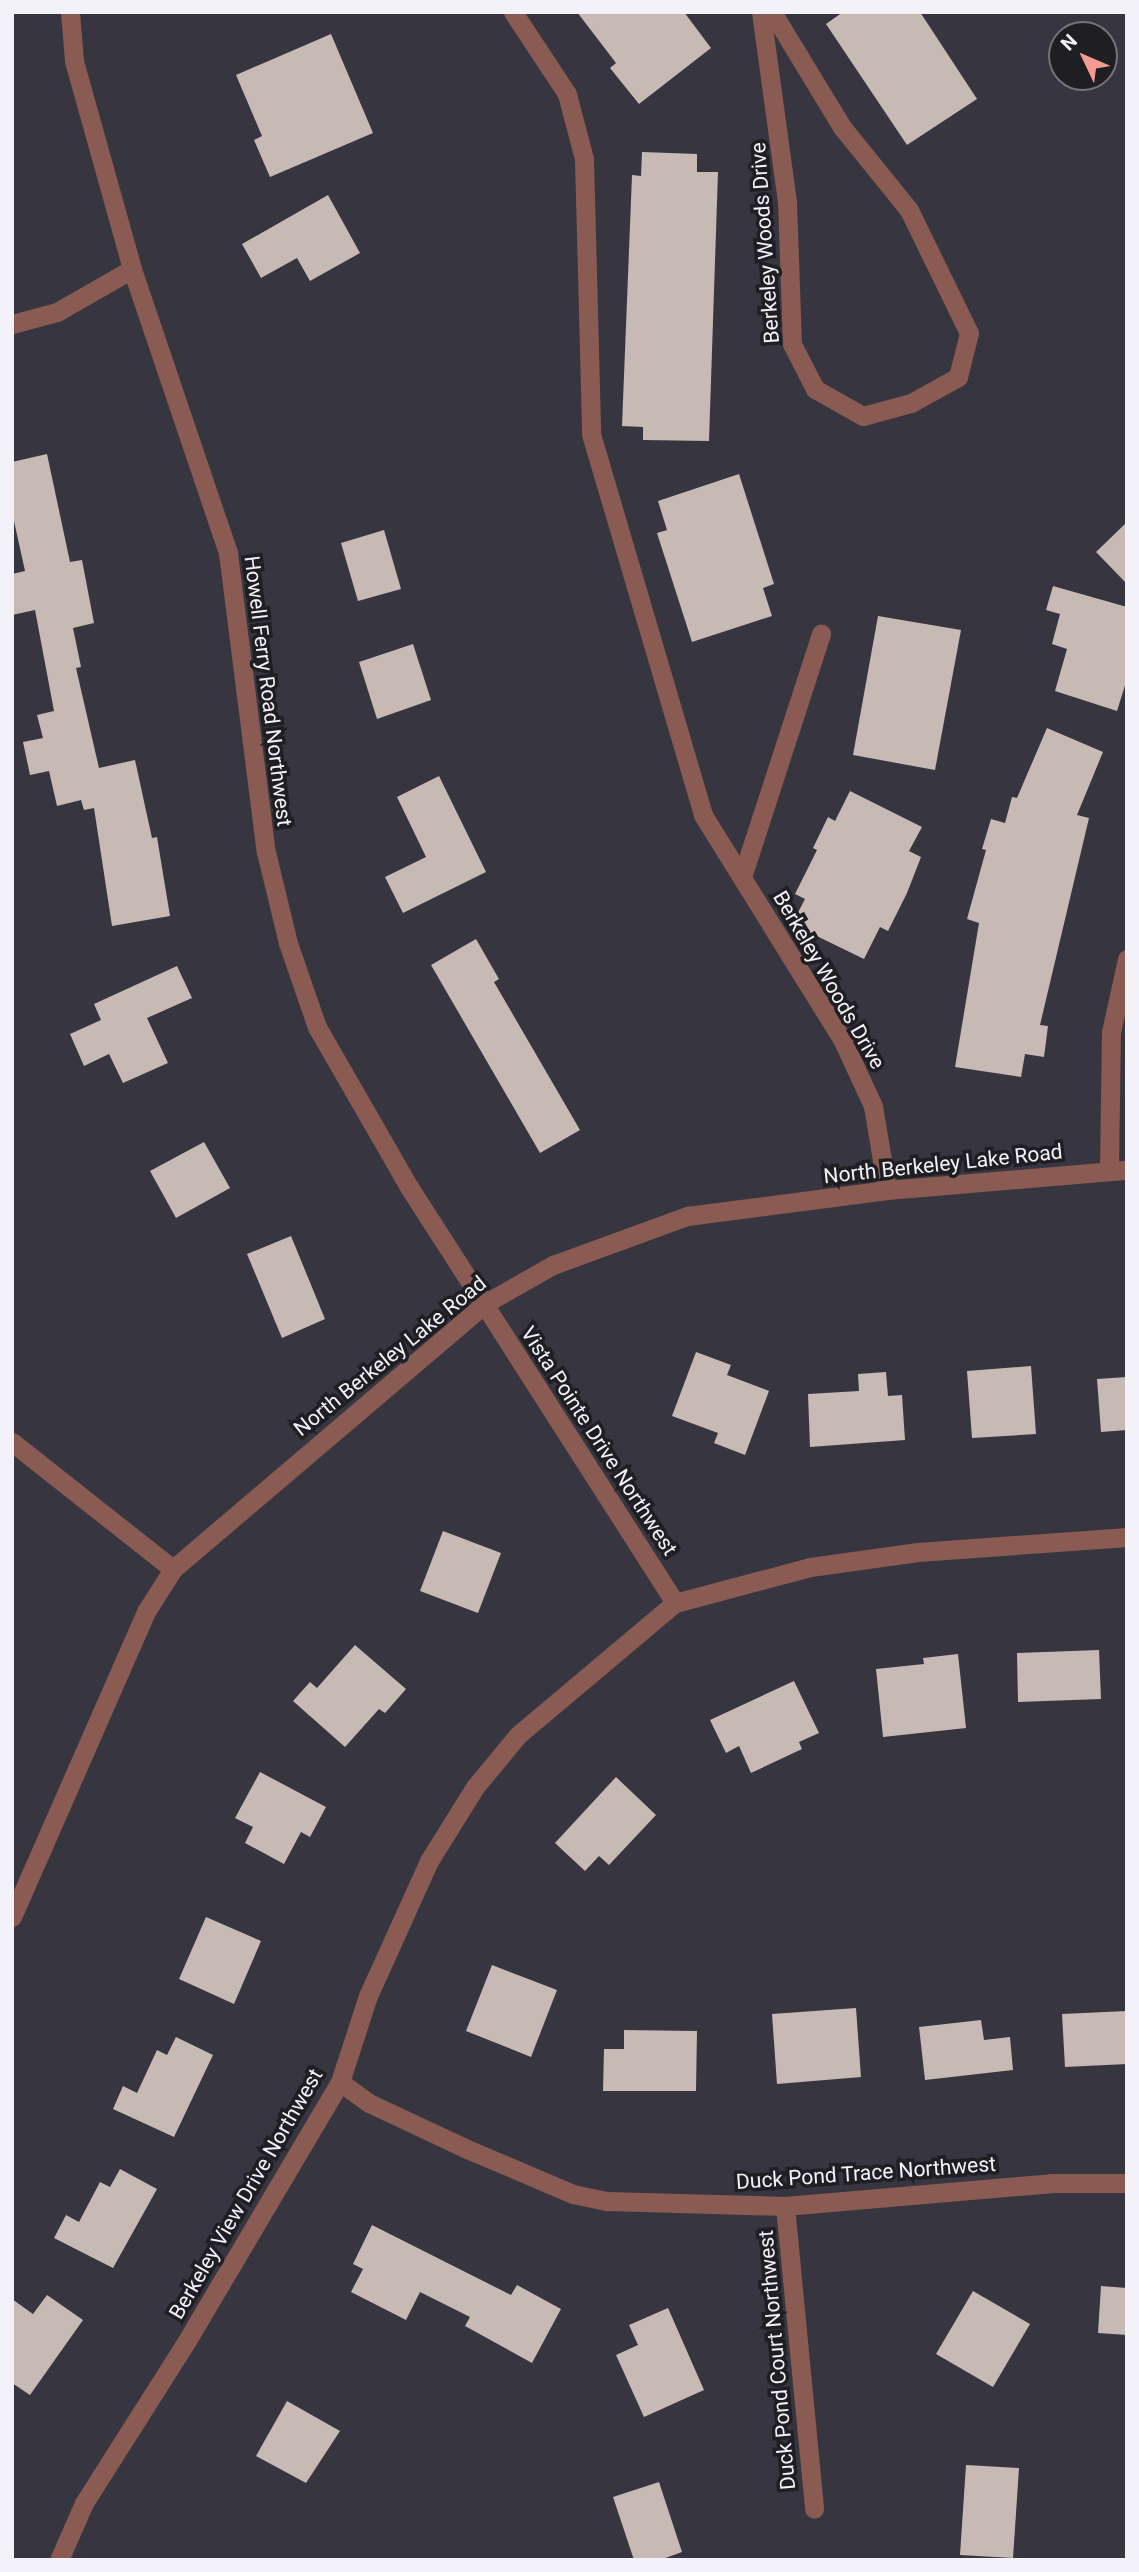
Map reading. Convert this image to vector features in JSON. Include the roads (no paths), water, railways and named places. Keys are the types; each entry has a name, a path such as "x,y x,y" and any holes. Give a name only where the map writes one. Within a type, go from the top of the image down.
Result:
{"street":[{"name":"Howell Ferry Road Northwest","path":"70,12 74,61 132,269 228,552 266,852 288,943 317,1027 409,1187 484,1304"},
{"name":"Berkeley Woods Drive","path":"513,12 567,94 584,159 591,434 703,815 843,1041 873,1106 887,1190"},
{"name":"Berkeley Woods Drive","path":"761,12 787,201 792,344 815,388 863,416 911,403 958,377 969,332 909,210 842,127 772,12"},
{"path":"12,324 57,312 132,269"},
{"path":"742,877 821,634"},
{"path":"1118,1170 1111,1032 1127,959"},
{"name":"North Berkeley Lake Road","path":"12,1917 147,1610 173,1569 484,1304 553,1265 687,1216 887,1190 1118,1170"},
{"name":"Vista Pointe Drive Northwest","path":"484,1304 675,1603"},
{"path":"12,1442 173,1569"},
{"name":"Berkeley View Drive Northwest","path":"60,2560 84,2503 340,2082 368,1996 424,1873 475,1787 518,1735 675,1603 810,1567 918,1552 1127,1536"},
{"name":"Duck Pond Trace Northwest","path":"340,2082 369,2103 573,2194 607,2201 785,2206 1051,2183 1127,2183"},
{"name":"Duck Pond Court Northwest","path":"785,2206 814,2510"}]}
